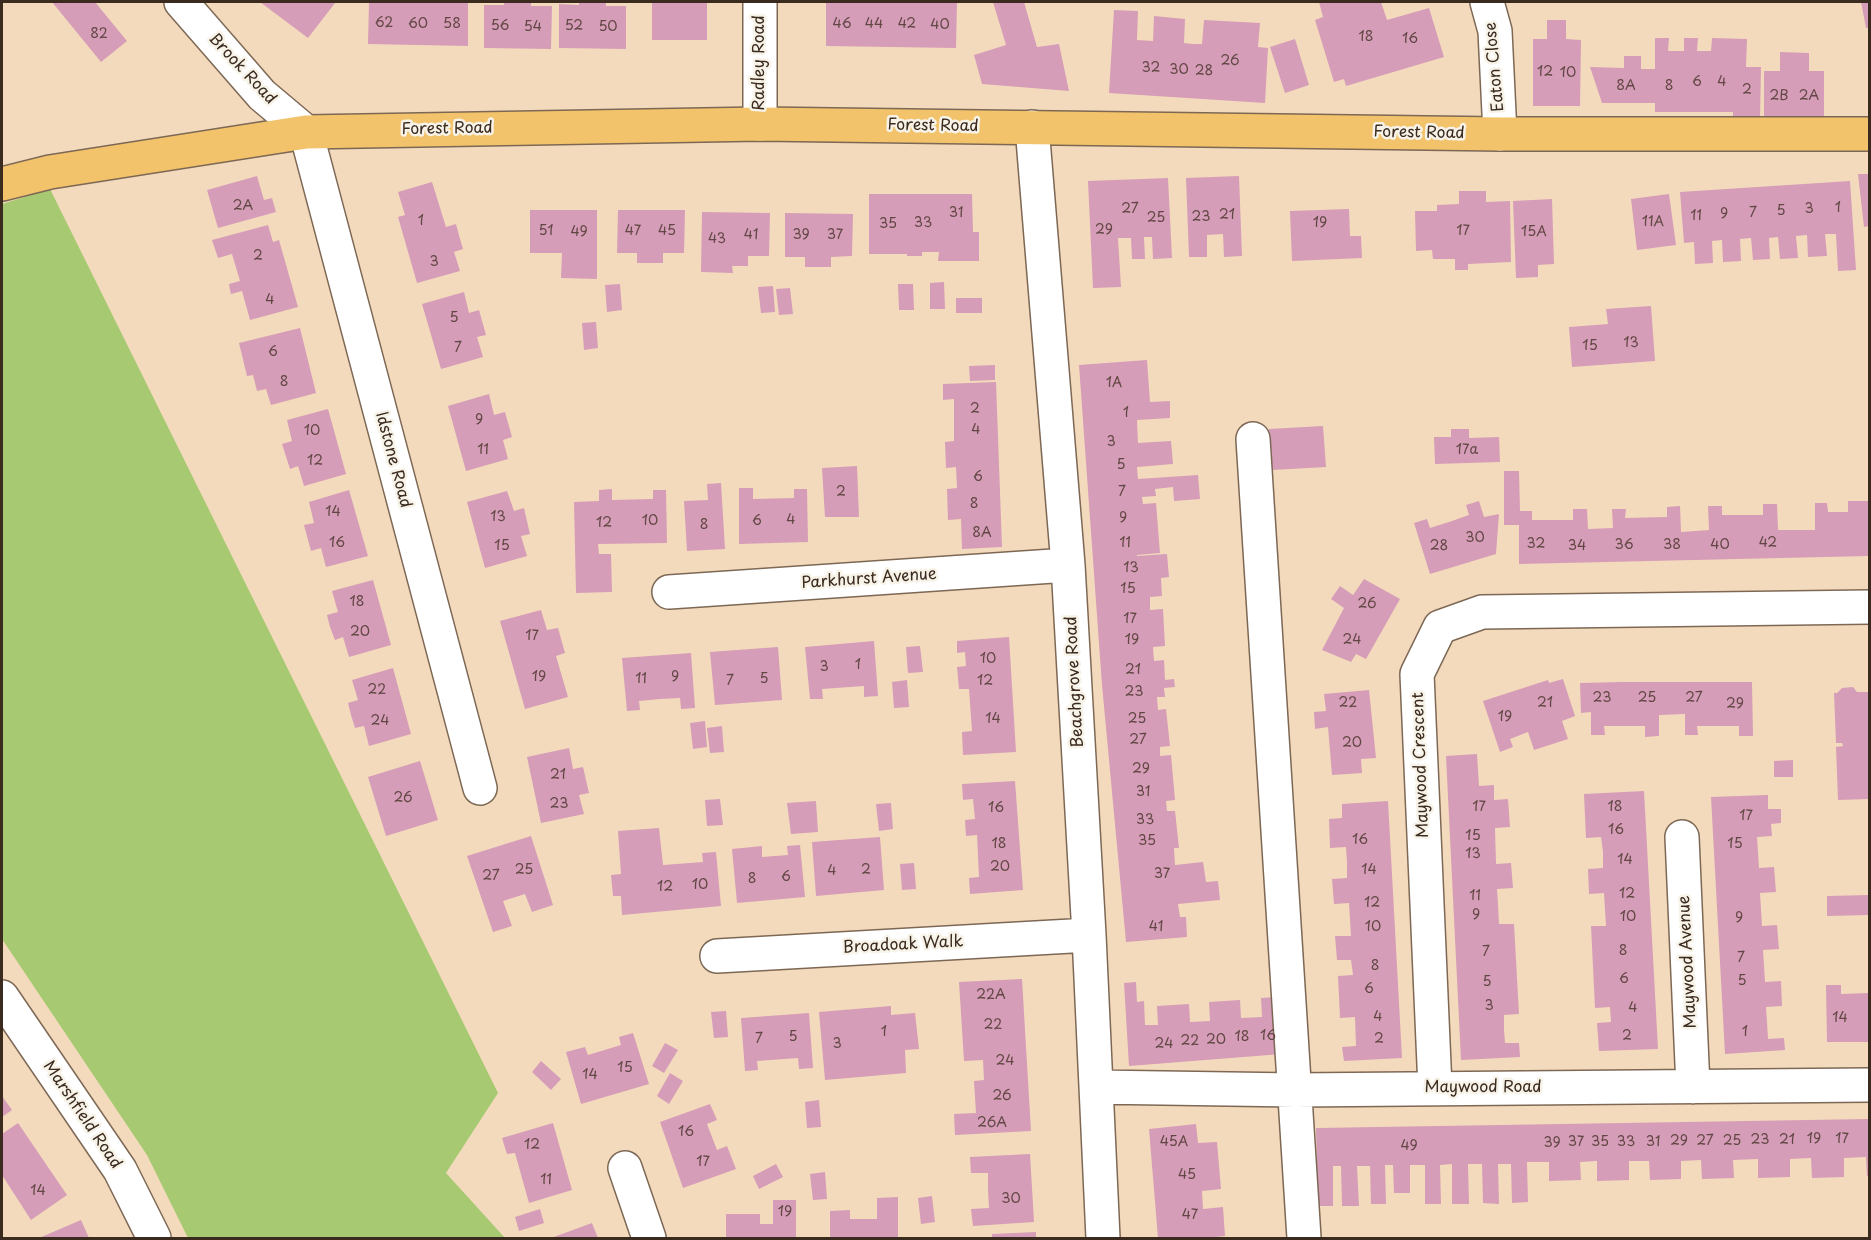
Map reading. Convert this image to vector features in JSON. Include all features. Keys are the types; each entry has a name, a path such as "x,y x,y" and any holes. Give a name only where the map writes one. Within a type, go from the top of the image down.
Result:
{"main road":[{"name":"Forest Road","path":"2,184 50,172 306,132 760,124 1500,134 1869,134"}],"street":[{"name":"Brook Road","path":"181,2 262,95 306,132"},
{"name":"Radley Road","path":"760,2 760,124"},
{"name":"Eaton Close","path":"1487,2 1495,31 1500,134"},
{"name":"Beachgrove Road","path":"1032,127 1068,565 1103,1239"},
{"name":"Idstone Road","path":"306,132 480,788"},
{"path":"1253,439 1304,1239"},
{"name":"Parkhurst Avenue","path":"669,592 1068,565"},
{"name":"Maywood Crescent","path":"1435,1088 1417,675 1440,627 1482,612 1869,607"},
{"name":"Maywood Avenue","path":"1682,837 1693,1086"},
{"name":"Broadoak Walk","path":"717,956 1089,935"},
{"name":"Marshfield Road","path":"2,997 120,1170 154,1239"},
{"name":"Maywood Road","path":"1096,1087 1294,1090 1869,1085"},
{"path":"625,1168 649,1239"}],"green space":[{"path":"50,189 498,1093 446,1173 505,1238 188,1238 147,1155 2,939 2,204"}],"building":[{"path":"52,2 95,2 127,41 101,62"},
{"path":"260,2 333,2 335,3 308,38"},
{"path":"369,2 468,2 468,46 368,44"},
{"path":"504,2 531,2 531,6 552,6 551,49 484,48 484,5 504,5"},
{"path":"579,2 606,2 606,6 626,6 626,49 559,48 559,4 579,5"},
{"path":"652,2 707,2 707,40 652,40"},
{"path":"826,2 957,2 956,48 826,46"},
{"path":"993,2 1024,2 1037,47 1059,44 1069,91 982,84 974,55 1006,45"},
{"path":"1319,2 1381,2 1387,20 1429,8 1444,57 1346,86 1344,79 1334,82 1315,20 1323,17"},
{"path":"1861,2 1869,2 1869,28 1866,28"},
{"path":"1114,10 1138,11 1137,40 1153,41 1154,16 1185,19 1184,43 1193,44 1202,44 1204,20 1260,23 1258,47 1268,48 1265,103 1109,93"},
{"path":"1547,20 1566,20 1566,39 1581,40 1580,106 1533,106 1533,39 1547,39"},
{"path":"1655,38 1669,38 1668,51 1684,51 1684,38 1698,38 1697,51 1711,51 1712,38 1747,39 1746,67 1761,67 1760,119 1733,119 1733,112 1655,112 1655,103 1602,103 1590,67 1624,68 1624,56 1641,56 1641,69 1655,69"},
{"path":"1295,39 1309,85 1285,93 1270,47"},
{"path":"1780,52 1809,53 1809,71 1824,71 1824,121 1764,121 1764,71 1780,71"},
{"path":"1858,174 1869,174 1869,226 1864,227"},
{"path":"257,176 264,200 272,198 276,212 218,228 207,190"},
{"path":"1239,176 1242,256 1224,257 1223,234 1207,235 1207,257 1189,257 1186,178"},
{"path":"1168,178 1172,258 1153,259 1152,237 1144,237 1145,259 1132,259 1131,238 1118,238 1121,287 1093,288 1088,181"},
{"path":"1850,181 1856,270 1838,271 1836,234 1825,234 1827,256 1808,257 1807,235 1796,236 1798,258 1780,259 1778,237 1769,238 1770,259 1753,260 1751,238 1740,239 1741,261 1723,262 1722,240 1712,241 1713,263 1695,264 1694,242 1684,243 1680,192"},
{"path":"432,182 446,227 456,224 463,249 454,252 460,271 417,283 398,217 405,215 398,192"},
{"path":"1459,191 1486,191 1486,202 1510,201 1511,262 1468,264 1468,270 1455,270 1455,259 1433,259 1432,250 1416,251 1415,211 1437,211 1437,205 1459,204"},
{"path":"869,194 972,194 973,232 979,232 979,261 938,261 939,252 922,252 922,256 869,254"},
{"path":"1669,194 1676,245 1637,250 1631,199"},
{"path":"1552,199 1554,264 1538,265 1538,277 1516,278 1513,201"},
{"path":"1349,209 1350,236 1361,236 1362,258 1292,261 1290,211"},
{"path":"530,210 597,210 597,279 561,278 562,253 530,253"},
{"path":"618,210 685,210 684,253 663,253 663,263 637,263 637,253 617,253"},
{"path":"702,212 770,213 769,256 748,256 748,266 732,266 733,273 701,272"},
{"path":"785,213 853,214 852,256 831,257 831,267 805,267 805,257 785,257"},
{"path":"268,225 273,242 279,240 298,307 250,320 242,291 231,294 229,284 240,281 232,254 218,258 212,240"},
{"path":"944,282 945,309 930,309 930,283"},
{"path":"620,284 622,310 607,312 605,285"},
{"path":"898,284 913,284 914,310 899,310"},
{"path":"773,286 775,312 761,313 758,287"},
{"path":"790,288 793,314 779,315 776,289"},
{"path":"464,292 469,313 479,310 486,335 477,337 483,357 441,369 422,304"},
{"path":"956,298 982,298 982,313 956,313"},
{"path":"1651,306 1655,361 1572,367 1569,327 1608,324 1606,309"},
{"path":"596,322 598,348 584,350 582,323"},
{"path":"300,328 316,393 271,405 266,389 257,391 253,375 247,376 239,343"},
{"path":"1147,360 1150,402 1170,401 1170,418 1137,420 1138,443 1171,441 1173,464 1137,467 1138,479 1198,475 1200,499 1174,501 1173,487 1155,489 1156,496 1142,497 1143,504 1156,503 1160,553 1137,556 1167,554 1169,577 1161,578 1162,596 1150,597 1150,610 1163,609 1165,646 1153,647 1154,661 1164,660 1165,680 1174,679 1175,687 1164,688 1165,697 1157,697 1158,710 1166,709 1170,746 1160,747 1160,756 1171,755 1175,800 1166,801 1167,811 1175,811 1179,848 1174,848 1175,865 1203,862 1206,882 1218,881 1220,900 1178,904 1180,917 1186,917 1187,937 1126,942 1102,685 1079,365"},
{"path":"995,365 995,380 970,381 969,366"},
{"path":"996,382 1002,547 962,549 961,519 948,520 947,489 957,488 956,467 946,468 945,442 954,441 954,399 943,400 943,384"},
{"path":"489,394 494,415 505,412 512,437 503,440 508,459 466,471 448,406"},
{"path":"328,409 346,474 304,486 298,466 290,469 282,444 292,441 287,420"},
{"path":"1323,426 1326,467 1272,470 1269,429"},
{"path":"1451,429 1469,429 1469,438 1499,437 1500,462 1435,464 1434,437 1451,437"},
{"path":"857,466 859,517 825,517 822,468"},
{"path":"1504,471 1519,471 1520,511 1532,511 1532,520 1573,520 1573,509 1587,509 1588,529 1613,528 1612,509 1626,509 1625,518 1667,517 1667,507 1680,506 1681,532 1709,530 1708,506 1722,506 1722,515 1763,515 1763,504 1777,504 1778,530 1815,530 1815,503 1827,503 1828,512 1848,512 1848,501 1869,501 1869,556 1519,564 1519,525 1504,525"},
{"path":"721,483 725,549 687,551 684,501 708,500 707,484"},
{"path":"739,488 753,488 753,499 794,498 794,489 807,489 808,542 739,544"},
{"path":"612,489 612,500 653,499 653,490 666,490 667,543 598,544 599,554 611,554 612,592 576,593 574,502 599,501 599,490"},
{"path":"349,490 368,556 326,567 321,548 311,551 304,525 314,523 309,502"},
{"path":"507,491 514,511 524,508 530,534 521,536 527,556 485,568 467,502"},
{"path":"1479,501 1484,517 1499,514 1496,554 1430,574 1414,523 1427,519 1430,528 1449,522 1469,515 1466,505"},
{"path":"1364,579 1400,599 1366,659 1356,654 1351,662 1322,650 1344,608 1331,599 1340,586 1353,595"},
{"path":"373,580 391,645 349,657 343,637 335,640 330,627 327,615 338,612 332,591"},
{"path":"541,610 547,630 558,628 565,653 556,656 568,697 525,709 500,621"},
{"path":"1009,637 1016,752 963,755 962,732 972,731 969,689 959,689 957,667 966,666 965,652 957,653 957,641"},
{"path":"874,641 878,696 864,697 864,686 822,689 823,699 810,699 805,647"},
{"path":"920,646 923,672 908,673 906,647"},
{"path":"778,647 782,700 715,705 710,652"},
{"path":"691,653 695,708 681,709 680,698 639,701 640,710 627,711 622,658"},
{"path":"393,668 411,734 369,746 364,726 355,728 351,715 348,703 358,700 352,680"},
{"path":"1563,679 1575,716 1562,721 1568,739 1534,750 1528,732 1510,739 1513,747 1500,752 1483,701 1548,680 1549,683"},
{"path":"907,680 909,707 894,708 892,682"},
{"path":"1752,682 1753,736 1739,736 1739,726 1697,726 1698,735 1685,735 1685,714 1659,715 1659,736 1645,737 1645,726 1604,726 1605,735 1591,735 1591,712 1581,713 1580,683"},
{"path":"1853,687 1857,692 1869,692 1869,799 1838,800 1836,747 1843,746 1842,743 1836,743 1834,693 1842,688"},
{"path":"1369,690 1376,758 1361,759 1362,773 1332,775 1328,727 1315,729 1314,712 1326,711 1324,694"},
{"path":"705,721 707,747 693,749 690,723"},
{"path":"722,726 724,752 710,753 707,728"},
{"path":"569,748 573,769 583,767 589,793 579,795 584,814 541,823 527,757"},
{"path":"1477,754 1479,786 1494,785 1494,800 1508,799 1510,827 1495,828 1496,864 1511,863 1513,888 1497,889 1499,924 1514,924 1519,1014 1504,1015 1505,1043 1519,1043 1520,1057 1461,1060 1446,756"},
{"path":"1793,760 1793,777 1774,777 1774,761"},
{"path":"420,761 438,820 386,836 368,777"},
{"path":"1015,781 1023,890 970,894 969,878 979,877 977,835 966,836 965,820 975,819 973,799 963,800 962,784"},
{"path":"1644,791 1658,1049 1599,1051 1597,1023 1611,1022 1610,1007 1595,1008 1591,926 1606,926 1604,893 1589,894 1588,869 1603,868 1603,852 1601,837 1586,838 1584,794"},
{"path":"1768,795 1768,809 1781,809 1781,823 1771,824 1772,836 1757,837 1759,868 1774,867 1776,892 1760,893 1762,926 1777,925 1779,949 1763,950 1765,982 1781,981 1782,1006 1766,1007 1768,1039 1784,1038 1785,1050 1725,1054 1711,797"},
{"path":"720,799 723,825 707,826 705,800"},
{"path":"816,801 818,832 791,834 787,803"},
{"path":"1388,801 1402,1058 1344,1061 1342,1047 1356,1046 1355,1017 1340,1018 1338,976 1353,975 1351,960 1337,960 1335,936 1351,936 1349,903 1334,904 1332,879 1347,878 1347,862 1346,847 1330,848 1329,819 1342,818 1342,804"},
{"path":"891,803 893,829 879,831 876,804"},
{"path":"659,828 663,865 703,862 702,853 716,852 721,906 622,915 621,896 613,896 611,875 621,874 618,831"},
{"path":"531,836 553,905 532,912 525,894 503,901 512,926 493,932 467,856"},
{"path":"880,837 884,890 816,896 812,842"},
{"path":"800,845 805,897 737,903 732,849 762,846 762,857 788,855 787,846"},
{"path":"914,863 916,889 902,890 900,864"},
{"path":"1869,895 1869,915 1827,916 1827,896"},
{"path":"1022,979 1031,1131 955,1135 954,1114 976,1113 974,1081 984,1080 983,1060 964,1061 959,982"},
{"path":"1136,982 1137,1002 1144,1001 1145,1025 1158,1025 1157,1006 1189,1004 1190,1022 1210,1021 1209,1002 1240,1000 1241,1018 1262,1017 1261,998 1278,997 1282,1054 1129,1066 1124,983"},
{"path":"1826,985 1841,985 1841,994 1869,993 1869,1042 1827,1042"},
{"path":"891,1006 891,1015 915,1013 919,1049 905,1050 906,1073 825,1080 819,1012"},
{"path":"726,1011 728,1037 714,1038 711,1012"},
{"path":"809,1013 813,1068 799,1069 798,1058 757,1061 758,1070 745,1071 741,1018"},
{"path":"633,1033 649,1084 581,1104 566,1052 585,1047 588,1055 621,1045 619,1037"},
{"path":"665,1043 678,1050 664,1073 652,1066"},
{"path":"541,1061 561,1079 551,1090 532,1072"},
{"path":"670,1073 683,1081 669,1104 657,1096"},
{"path":"2,1096 12,1110 2,1117"},
{"path":"819,1100 821,1127 807,1128 805,1102"},
{"path":"710,1104 717,1120 707,1124 717,1150 727,1146 736,1169 683,1188 660,1122"},
{"path":"1869,1119 1869,1176 1867,1176 1866,1157 1844,1158 1844,1177 1812,1178 1811,1158 1790,1159 1790,1177 1758,1178 1758,1159 1733,1160 1734,1178 1702,1179 1701,1160 1681,1161 1681,1179 1650,1180 1649,1161 1629,1161 1629,1180 1597,1181 1597,1161 1580,1162 1581,1180 1549,1181 1549,1162 1527,1162 1528,1202 1512,1203 1511,1164 1498,1164 1499,1204 1483,1203 1482,1164 1468,1164 1469,1204 1452,1204 1452,1164 1440,1165 1441,1204 1425,1204 1425,1165 1410,1165 1410,1193 1394,1193 1393,1165 1385,1165 1386,1204 1371,1204 1370,1166 1357,1166 1359,1206 1342,1206 1341,1166 1333,1166 1333,1206 1318,1206 1316,1128"},
{"path":"18,1123 67,1195 31,1220 2,1175 2,1134"},
{"path":"553,1123 572,1190 529,1203 515,1153 507,1154 502,1138"},
{"path":"1196,1124 1198,1143 1217,1142 1221,1189 1202,1191 1203,1209 1223,1207 1225,1236 1158,1238 1149,1129"},
{"path":"1030,1154 1034,1222 973,1226 971,1209 989,1208 988,1173 971,1173 970,1157"},
{"path":"776,1164 783,1177 759,1189 753,1176"},
{"path":"825,1172 827,1199 813,1200 810,1174"},
{"path":"932,1196 935,1222 921,1224 918,1198"},
{"path":"898,1197 898,1238 830,1238 830,1211 850,1210 850,1219 877,1219 877,1198"},
{"path":"773,1200 796,1200 796,1238 726,1238 726,1214 760,1214 760,1224 773,1224"},
{"path":"540,1209 544,1223 519,1231 515,1217"},
{"path":"81,1220 89,1238 39,1238"},
{"path":"592,1223 598,1238 551,1238"},
{"path":"1036,1232 1036,1238 992,1238 992,1234"}]}
